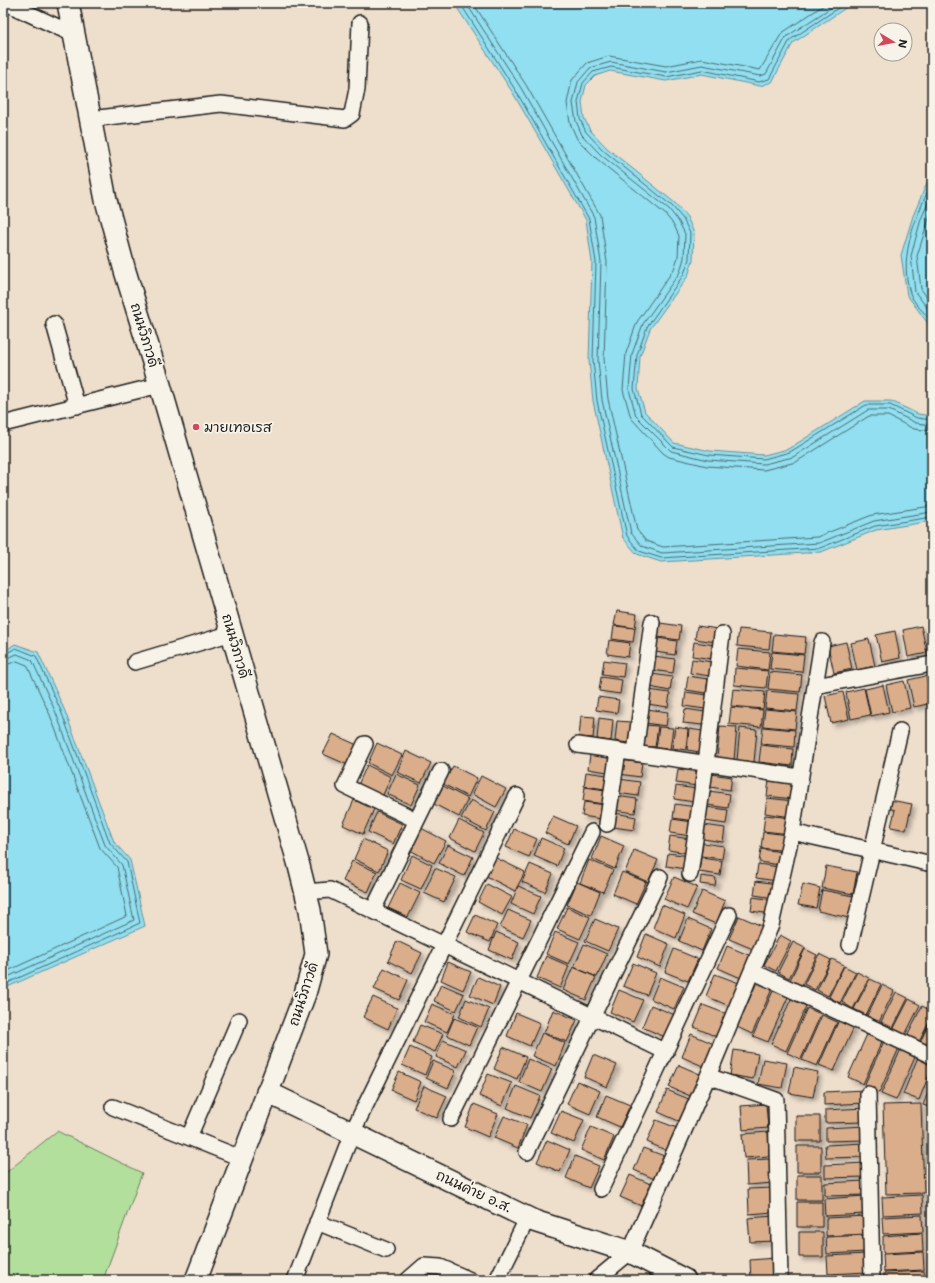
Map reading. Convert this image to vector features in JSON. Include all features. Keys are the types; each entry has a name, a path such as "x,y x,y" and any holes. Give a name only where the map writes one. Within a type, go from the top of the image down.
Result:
{"street":[{"path":"6,3 76,35"},
{"name":"ถนนวิภาวดี","path":"68,3 76,35 90,119 108,207 125,271 160,385 232,633 305,892 310,910 316,954 305,994 196,1280"},
{"path":"90,119 221,104 345,119 352,114 357,88 360,22"},
{"path":"54,324 77,406"},
{"path":"3,424 160,385"},
{"path":"635,753 652,622"},
{"path":"135,662 232,633"},
{"path":"690,874 706,764 722,634"},
{"path":"596,1280 630,1252 708,1076 771,925 792,832 822,642"},
{"path":"815,686 932,664"},
{"path":"850,945 900,731"},
{"path":"365,744 345,786 416,820"},
{"path":"578,745 800,777"},
{"path":"607,824 618,751"},
{"path":"373,910 416,820 441,772"},
{"path":"294,1280 352,1133 517,796"},
{"path":"451,1119 592,832"},
{"path":"792,832 932,864"},
{"path":"527,1152 660,877"},
{"path":"305,892 330,890 666,1052"},
{"path":"600,1189 666,1052 729,914"},
{"path":"752,971 932,1056"},
{"path":"189,1137 239,1020"},
{"path":"708,1076 776,1100 780,1280"},
{"name":"ถนนค่าย อ.ส.","path":"267,1092 534,1221 630,1252 685,1280"},
{"path":"868,1094 872,1280"},
{"path":"113,1107 243,1158"},
{"path":"497,1280 528,1217"},
{"path":"317,1222 386,1250"},
{"path":"408,1280 424,1266 440,1267 470,1280"}],"green space":[{"path":"57,1131 142,1173 103,1280 3,1280 3,1175"}],"water":[{"path":"454,3 853,3 793,43 772,82 760,86 702,74 666,81 610,71 595,76 586,85 582,102 584,118 590,130 607,148 675,203 687,217 694,233 693,260 688,276 650,329 640,356 638,389 645,412 674,443 710,451 764,455 788,449 865,401 891,401 918,414 932,416 932,521 876,530 821,552 661,562 637,554 623,538 593,401 589,360 592,262 586,220 513,93"},
{"path":"932,171 932,329 907,295 901,255 913,216"},
{"path":"15,644 38,652 64,709 114,842 130,860 145,926 3,989 3,652"}],"building":[{"path":"617,611 637,614 635,628 614,625"},
{"path":"660,623 681,626 679,640 658,637"},
{"path":"614,626 635,628 633,642 612,639"},
{"path":"697,626 718,629 716,642 695,639"},
{"path":"921,626 927,653 908,657 903,630"},
{"path":"739,629 771,632 769,649 737,646"},
{"path":"895,631 900,658 882,662 876,635"},
{"path":"774,634 806,637 804,654 772,651"},
{"path":"657,638 677,641 675,655 655,652"},
{"path":"869,639 875,666 857,670 851,643"},
{"path":"609,640 630,643 628,657 607,654"},
{"path":"694,642 715,645 713,659 692,656"},
{"path":"846,642 852,669 834,673 828,646"},
{"path":"738,649 770,652 768,670 736,666"},
{"path":"772,652 804,655 802,672 770,669"},
{"path":"654,656 675,659 673,673 652,670"},
{"path":"692,659 712,662 710,676 690,673"},
{"path":"604,660 625,663 623,677 602,674"},
{"path":"735,668 768,671 766,688 734,685"},
{"path":"770,672 802,675 800,692 768,689"},
{"path":"652,674 672,677 670,691 650,687"},
{"path":"688,676 708,679 706,693 686,690"},
{"path":"926,676 932,703 914,707 908,680"},
{"path":"601,677 622,680 620,694 599,691"},
{"path":"904,681 910,708 892,712 886,685"},
{"path":"883,685 889,712 871,716 865,689"},
{"path":"864,688 870,715 851,719 846,692"},
{"path":"733,689 765,692 763,709 731,706"},
{"path":"649,690 670,693 668,707 647,704"},
{"path":"767,691 799,694 797,711 765,708"},
{"path":"686,692 707,695 705,709 684,706"},
{"path":"843,692 849,719 831,723 825,696"},
{"path":"598,697 619,700 617,713 596,710"},
{"path":"731,707 763,710 761,727 729,724"},
{"path":"647,709 668,712 666,726 645,723"},
{"path":"685,709 705,712 703,725 683,723"},
{"path":"765,709 797,712 795,729 763,726"},
{"path":"581,716 595,717 593,738 579,737"},
{"path":"599,718 613,720 611,741 597,739"},
{"path":"617,721 631,722 628,743 615,741"},
{"path":"644,725 658,726 655,747 641,746"},
{"path":"720,726 737,727 734,760 717,758"},
{"path":"659,727 673,728 670,749 656,748"},
{"path":"675,727 688,729 686,750 672,748"},
{"path":"763,727 795,730 794,747 761,744"},
{"path":"740,728 757,730 754,762 737,760"},
{"path":"689,729 703,731 700,752 687,750"},
{"path":"333,734 357,745 348,765 323,754"},
{"path":"377,743 402,755 392,775 368,763"},
{"path":"761,745 793,749 792,766 759,762"},
{"path":"406,751 431,763 421,783 397,772"},
{"path":"590,755 610,758 608,772 588,769"},
{"path":"621,760 642,763 640,777 619,774"},
{"path":"367,765 391,777 382,797 358,785"},
{"path":"453,766 477,778 468,797 443,784"},
{"path":"678,769 699,772 697,786 676,783"},
{"path":"586,772 607,775 605,789 584,786"},
{"path":"396,774 420,785 411,805 387,794"},
{"path":"711,774 732,777 730,790 710,787"},
{"path":"481,776 506,789 496,807 472,794"},
{"path":"619,779 640,782 638,796 617,793"},
{"path":"769,780 795,783 793,799 767,796"},
{"path":"443,786 468,799 459,817 434,804"},
{"path":"676,786 697,789 695,802 674,799"},
{"path":"585,787 606,790 604,804 583,801"},
{"path":"709,791 730,794 728,808 707,805"},
{"path":"616,796 637,799 635,813 614,810"},
{"path":"767,798 793,801 791,817 765,813"},
{"path":"354,800 374,809 363,834 343,825"},
{"path":"471,800 495,812 486,831 461,818"},
{"path":"890,800 912,804 906,830 891,827 895,810 888,808"},
{"path":"584,802 605,805 602,819 582,816"},
{"path":"675,804 696,807 694,821 673,818"},
{"path":"707,807 728,810 726,824 705,821"},
{"path":"377,812 402,824 393,844 368,832"},
{"path":"615,813 636,817 634,830 613,827"},
{"path":"765,815 792,818 790,834 763,831"},
{"path":"553,816 576,826 568,844 545,833"},
{"path":"672,819 693,822 691,836 670,833"},
{"path":"459,820 484,833 475,851 450,838"},
{"path":"704,825 725,828 723,842 703,839"},
{"path":"421,828 446,841 434,863 410,850"},
{"path":"514,829 537,839 529,857 506,847"},
{"path":"763,832 789,835 787,851 761,848"},
{"path":"601,836 624,846 615,869 592,859"},
{"path":"670,836 690,839 688,853 668,850"},
{"path":"541,838 564,848 557,866 534,856"},
{"path":"363,839 388,851 379,871 354,859"},
{"path":"703,843 724,846 722,859 701,856"},
{"path":"448,845 473,857 464,876 439,863"},
{"path":"761,849 782,852 780,865 759,862"},
{"path":"634,850 658,860 648,882 625,872"},
{"path":"668,853 689,856 687,869 666,866"},
{"path":"412,855 432,865 421,889 401,880"},
{"path":"496,858 525,872 515,891 486,876"},
{"path":"701,858 722,861 720,875 699,872"},
{"path":"589,860 613,870 603,892 580,883"},
{"path":"352,861 377,872 368,892 343,881"},
{"path":"530,864 553,874 545,892 522,882"},
{"path":"758,864 779,867 777,881 756,878"},
{"path":"826,866 857,872 853,894 822,888"},
{"path":"435,868 456,877 444,902 424,893"},
{"path":"622,872 646,882 636,904 613,894"},
{"path":"701,876 716,878 715,886 700,884"},
{"path":"674,877 697,887 687,909 664,899"},
{"path":"756,881 777,884 775,898 754,895"},
{"path":"577,882 600,892 591,915 567,905"},
{"path":"400,883 420,893 408,917 388,908"},
{"path":"487,884 512,897 502,915 478,902"},
{"path":"803,884 820,888 816,908 798,905"},
{"path":"518,886 541,896 533,914 511,904"},
{"path":"822,890 853,896 849,918 818,911"},
{"path":"702,891 725,901 716,924 692,914"},
{"path":"753,897 773,900 771,914 751,911"},
{"path":"662,905 685,915 676,938 653,928"},
{"path":"567,907 590,917 580,939 557,929"},
{"path":"508,910 531,920 523,937 500,927"},
{"path":"475,915 497,925 490,942 467,932"},
{"path":"739,916 762,926 753,949 729,939"},
{"path":"595,919 618,929 608,951 585,941"},
{"path":"688,919 711,929 702,951 679,941"},
{"path":"496,932 519,942 512,960 489,950"},
{"path":"555,932 579,942 569,964 546,954"},
{"path":"646,934 669,944 660,967 637,957"},
{"path":"780,935 791,941 776,971 764,965"},
{"path":"397,941 422,953 412,973 388,961"},
{"path":"793,942 805,948 789,978 778,972"},
{"path":"584,944 607,954 597,977 574,967"},
{"path":"727,946 751,956 741,978 718,968"},
{"path":"674,949 698,959 688,981 665,972"},
{"path":"805,949 817,955 802,985 790,980"},
{"path":"819,954 831,960 815,990 804,984"},
{"path":"546,956 569,966 560,988 537,978"},
{"path":"832,959 844,965 828,996 817,990"},
{"path":"448,962 471,972 463,990 441,980"},
{"path":"633,963 656,973 647,995 623,986"},
{"path":"844,966 856,972 840,1003 829,997"},
{"path":"573,967 596,977 586,1000 563,990"},
{"path":"384,968 408,980 399,1000 374,989"},
{"path":"857,972 869,978 853,1009 842,1002"},
{"path":"715,974 739,983 729,1006 706,996"},
{"path":"478,977 500,987 493,1005 470,995"},
{"path":"660,977 684,987 674,1009 651,999"},
{"path":"870,979 881,984 866,1015 854,1009"},
{"path":"757,982 772,989 752,1034 737,1027"},
{"path":"441,984 464,994 456,1011 434,1001"},
{"path":"882,985 894,991 879,1022 867,1016"},
{"path":"619,990 643,1000 633,1022 610,1012"},
{"path":"773,991 788,997 768,1042 753,1036"},
{"path":"896,992 908,998 893,1028 881,1022"},
{"path":"373,997 397,1008 388,1029 363,1017"},
{"path":"466,999 489,1009 481,1027 459,1017"},
{"path":"791,999 806,1006 786,1051 771,1044"},
{"path":"909,999 920,1005 905,1035 893,1030"},
{"path":"432,1004 455,1014 447,1032 424,1022"},
{"path":"651,1005 675,1015 665,1037 642,1027"},
{"path":"703,1005 727,1014 717,1037 694,1027"},
{"path":"922,1006 932,1011 932,1016 919,1042 907,1036"},
{"path":"807,1008 821,1014 801,1059 787,1053"},
{"path":"553,1010 577,1020 567,1042 544,1033"},
{"path":"516,1013 540,1023 530,1046 507,1036"},
{"path":"822,1015 837,1022 817,1066 802,1060"},
{"path":"454,1018 477,1027 469,1045 447,1035"},
{"path":"932,1018 932,1048 920,1042"},
{"path":"839,1020 854,1027 834,1071 819,1065"},
{"path":"420,1025 443,1034 435,1052 413,1042"},
{"path":"868,1032 883,1039 863,1084 848,1077"},
{"path":"542,1033 565,1043 556,1066 532,1056"},
{"path":"691,1034 714,1044 705,1067 682,1057"},
{"path":"443,1040 466,1050 458,1067 436,1057"},
{"path":"884,1041 899,1048 879,1093 864,1086"},
{"path":"410,1047 432,1057 425,1075 402,1065"},
{"path":"503,1047 526,1057 517,1079 494,1069"},
{"path":"901,1049 916,1055 896,1100 881,1094"},
{"path":"734,1050 758,1054 753,1079 730,1075"},
{"path":"593,1055 617,1065 607,1087 584,1077"},
{"path":"918,1057 932,1062 932,1067 919,1100 903,1094"},
{"path":"528,1059 552,1069 542,1092 519,1082"},
{"path":"763,1059 787,1063 782,1088 758,1084"},
{"path":"433,1061 456,1071 448,1088 426,1078"},
{"path":"679,1065 702,1075 693,1097 669,1087"},
{"path":"794,1067 818,1072 813,1097 789,1093"},
{"path":"399,1072 421,1082 414,1100 391,1090"},
{"path":"488,1074 512,1083 502,1106 479,1096"},
{"path":"577,1081 600,1091 590,1114 567,1104"},
{"path":"932,1082 932,1108 923,1105"},
{"path":"424,1086 447,1096 437,1118 414,1108"},
{"path":"516,1086 540,1096 530,1118 507,1108"},
{"path":"667,1090 691,1100 681,1122 658,1112"},
{"path":"864,1090 864,1103 824,1105 824,1092"},
{"path":"606,1095 630,1105 620,1127 597,1117"},
{"path":"474,1104 498,1114 488,1137 465,1127"},
{"path":"766,1104 768,1128 743,1130 741,1106"},
{"path":"921,1104 924,1193 886,1194 883,1105"},
{"path":"865,1108 865,1122 825,1123 825,1110"},
{"path":"561,1111 584,1120 574,1143 551,1133"},
{"path":"504,1116 527,1125 518,1148 494,1138"},
{"path":"796,1116 820,1116 820,1141 796,1141"},
{"path":"656,1120 680,1129 670,1152 647,1142"},
{"path":"866,1126 866,1140 826,1141 826,1128"},
{"path":"591,1127 614,1137 604,1160 581,1150"},
{"path":"768,1132 769,1156 744,1158 742,1134"},
{"path":"547,1140 570,1150 560,1172 537,1162"},
{"path":"865,1143 866,1157 826,1158 825,1145"},
{"path":"797,1146 821,1146 821,1172 797,1172"},
{"path":"643,1148 667,1157 657,1180 634,1170"},
{"path":"575,1156 599,1166 589,1188 566,1178"},
{"path":"771,1159 773,1183 747,1185 746,1160"},
{"path":"865,1163 865,1177 825,1178 825,1165"},
{"path":"630,1175 653,1185 644,1207 620,1197"},
{"path":"797,1175 822,1175 822,1200 797,1200"},
{"path":"865,1181 865,1195 825,1196 825,1183"},
{"path":"773,1188 774,1212 749,1214 748,1189"},
{"path":"922,1195 923,1213 883,1215 882,1197"},
{"path":"864,1196 865,1214 825,1216 824,1199"},
{"path":"797,1202 822,1202 822,1227 797,1227"},
{"path":"922,1215 923,1232 883,1234 882,1217"},
{"path":"774,1216 775,1241 750,1242 748,1218"},
{"path":"866,1216 866,1234 826,1236 826,1218"},
{"path":"799,1232 823,1232 823,1257 799,1257"},
{"path":"922,1233 923,1251 883,1253 883,1236"},
{"path":"867,1235 867,1252 827,1254 826,1237"},
{"path":"923,1252 924,1270 884,1272 883,1254"},
{"path":"867,1254 868,1272 828,1274 827,1256"},
{"path":"775,1258 776,1280 751,1280 750,1260"},
{"path":"924,1271 925,1280 884,1280 884,1273"}],"place":[{"name":"มายเทอเรส","path":"196,427"}]}
